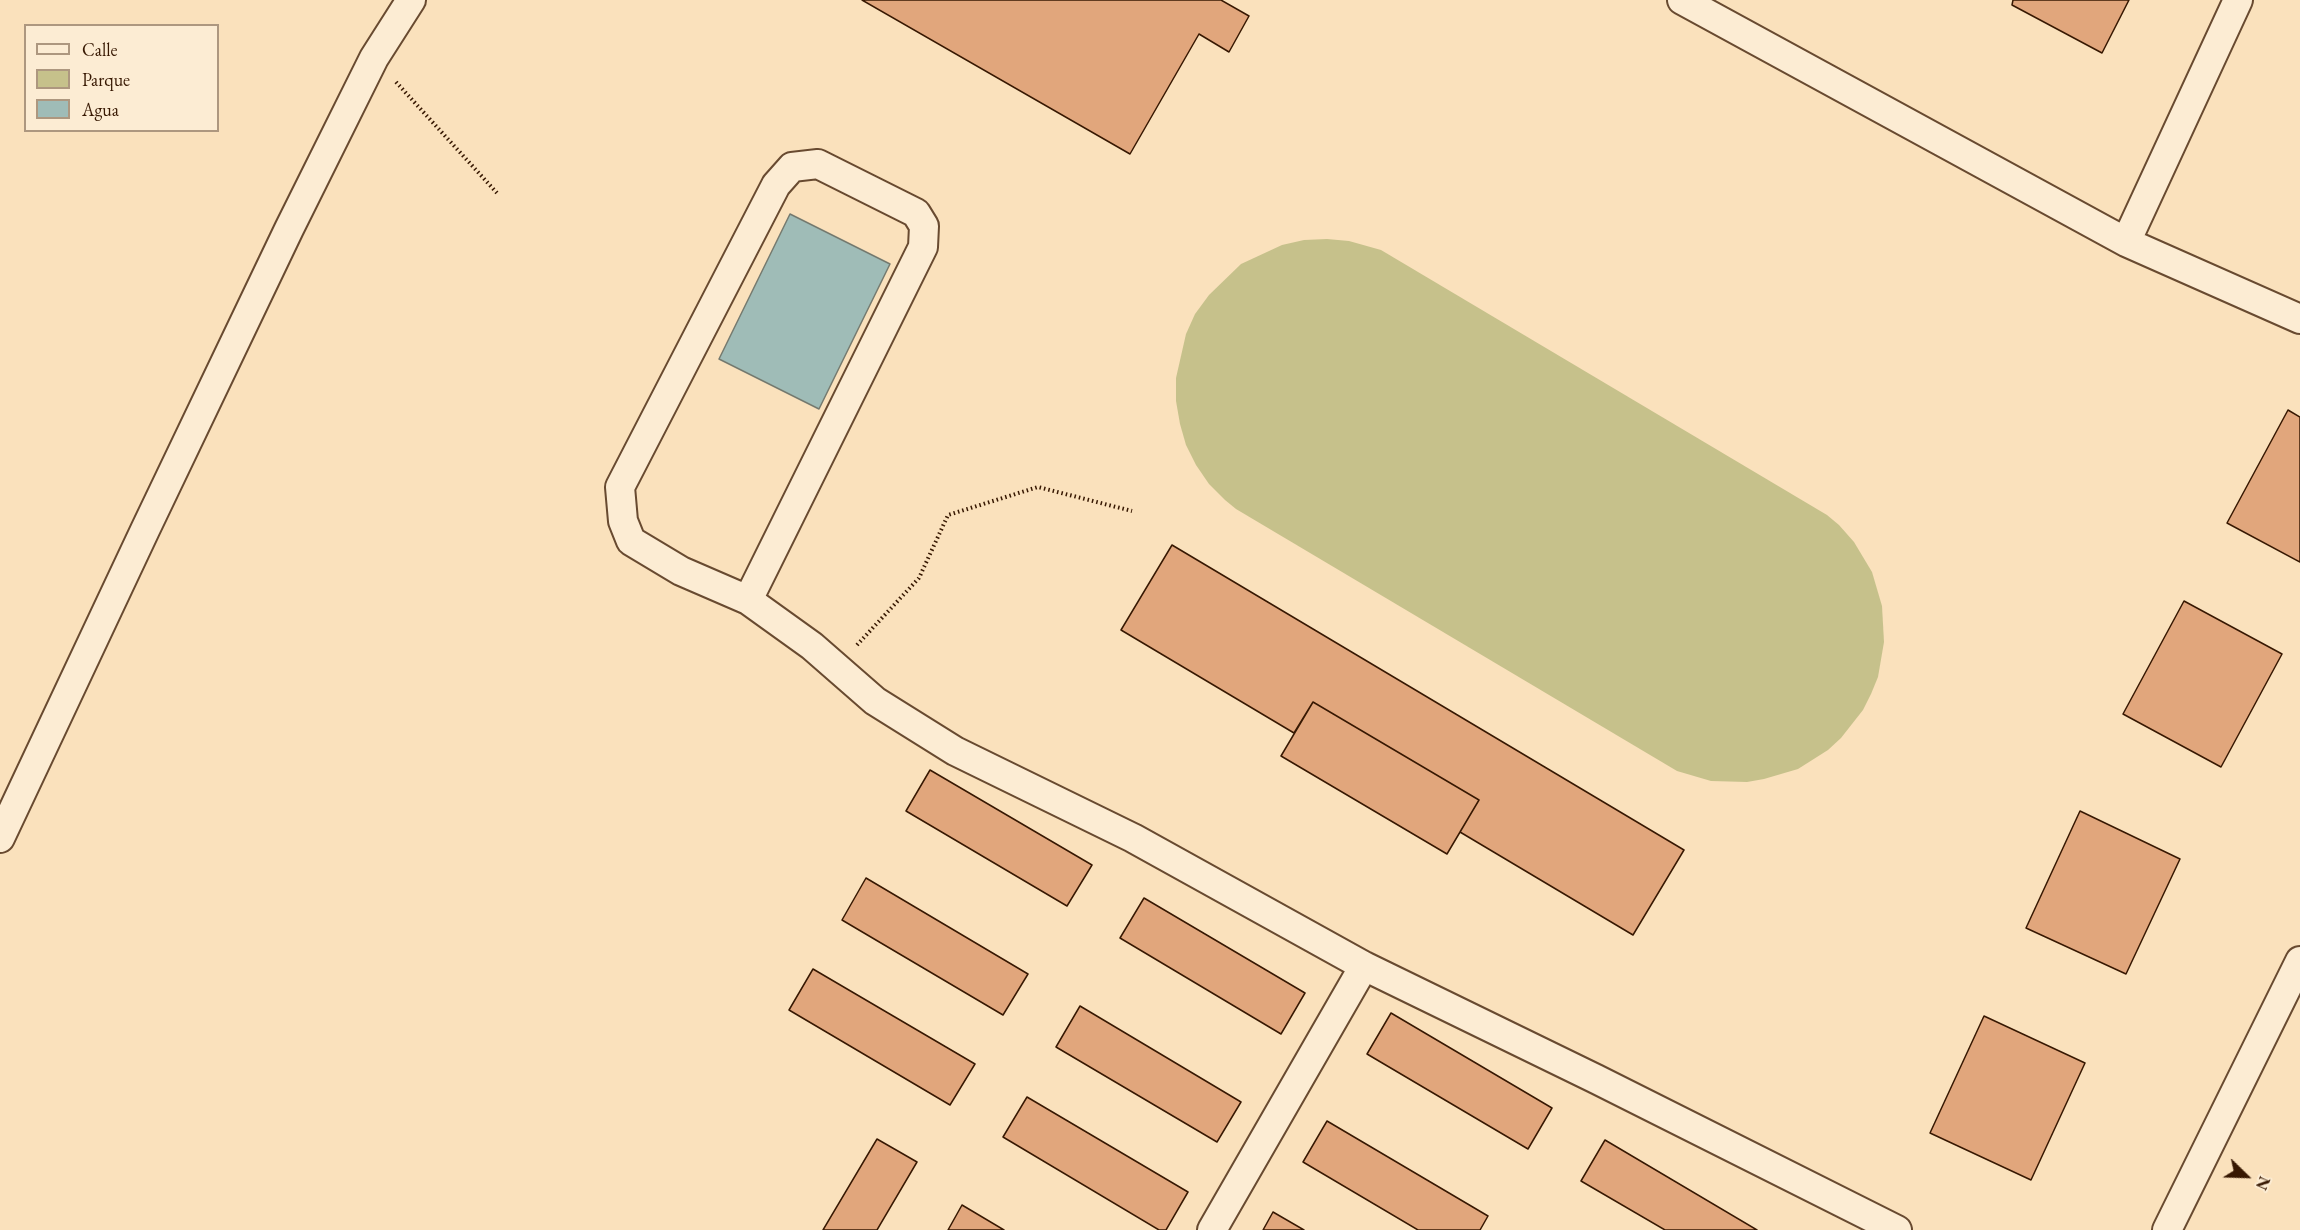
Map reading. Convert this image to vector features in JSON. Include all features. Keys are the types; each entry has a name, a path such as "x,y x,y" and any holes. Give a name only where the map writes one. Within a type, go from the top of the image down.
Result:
{"street":[{"path":"0,838 150,519 374,58 411,0"},
{"path":"2126,242 2238,0"},
{"path":"1688,1 2126,242 2300,319"},
{"path":"748,600 923,247 924,226 916,213 818,164 792,167 776,185 620,487 623,521 630,541 681,571 748,600 812,646 875,701 955,751 1133,838 1364,966 1897,1230"},
{"path":"2167,1230 2300,962"},
{"path":"1212,1230 1364,966"}],"path":[{"path":"374,58 497,193"},
{"path":"836,667 920,578 948,515 1038,487 1132,510"}],"green space":[{"path":"1304,240 1349,241 1381,250 1827,515 1839,525 1854,542 1872,572 1882,606 1884,642 1878,677 1871,694 1863,710 1841,738 1828,750 1798,769 1764,779 1747,782 1711,781 1677,771 1236,509 1225,500 1209,484 1196,465 1186,445 1180,424 1176,401 1176,378 1186,334 1195,314 1209,295 1241,264 1282,245"}],"water":[{"path":"790,214 890,264 819,409 719,359"}],"building":[{"path":"862,0 1221,0 1249,16 1229,52 1199,34 1130,154"},
{"path":"2013,0 2129,0 2102,53 2012,5"},
{"path":"2288,410 2300,417 2300,562 2227,523"},
{"path":"1172,545 1684,850 1633,935 1460,832 1479,800 1313,702 1294,733 1121,630"},
{"path":"2184,601 2282,654 2221,767 2123,714"},
{"path":"1313,702 1479,800 1447,854 1281,756"},
{"path":"930,770 1092,865 1067,906 906,811"},
{"path":"2080,811 2180,859 2126,974 2026,928"},
{"path":"866,878 1028,974 1003,1015 842,920"},
{"path":"1144,898 1305,993 1281,1034 1120,938"},
{"path":"813,969 975,1064 950,1105 789,1010"},
{"path":"1080,1006 1241,1102 1217,1142 1056,1047"},
{"path":"1391,1013 1552,1108 1528,1149 1367,1054"},
{"path":"1984,1016 2085,1063 2031,1180 1930,1133"},
{"path":"1027,1097 1188,1192 1166,1230 1159,1230 1003,1137"},
{"path":"1327,1121 1488,1216 1480,1230 1418,1230 1303,1162"},
{"path":"877,1139 917,1162 877,1230 823,1230"},
{"path":"1605,1140 1757,1230 1665,1230 1581,1181"},
{"path":"962,1205 1004,1230 948,1230"},
{"path":"1273,1212 1304,1230 1263,1230"}]}
